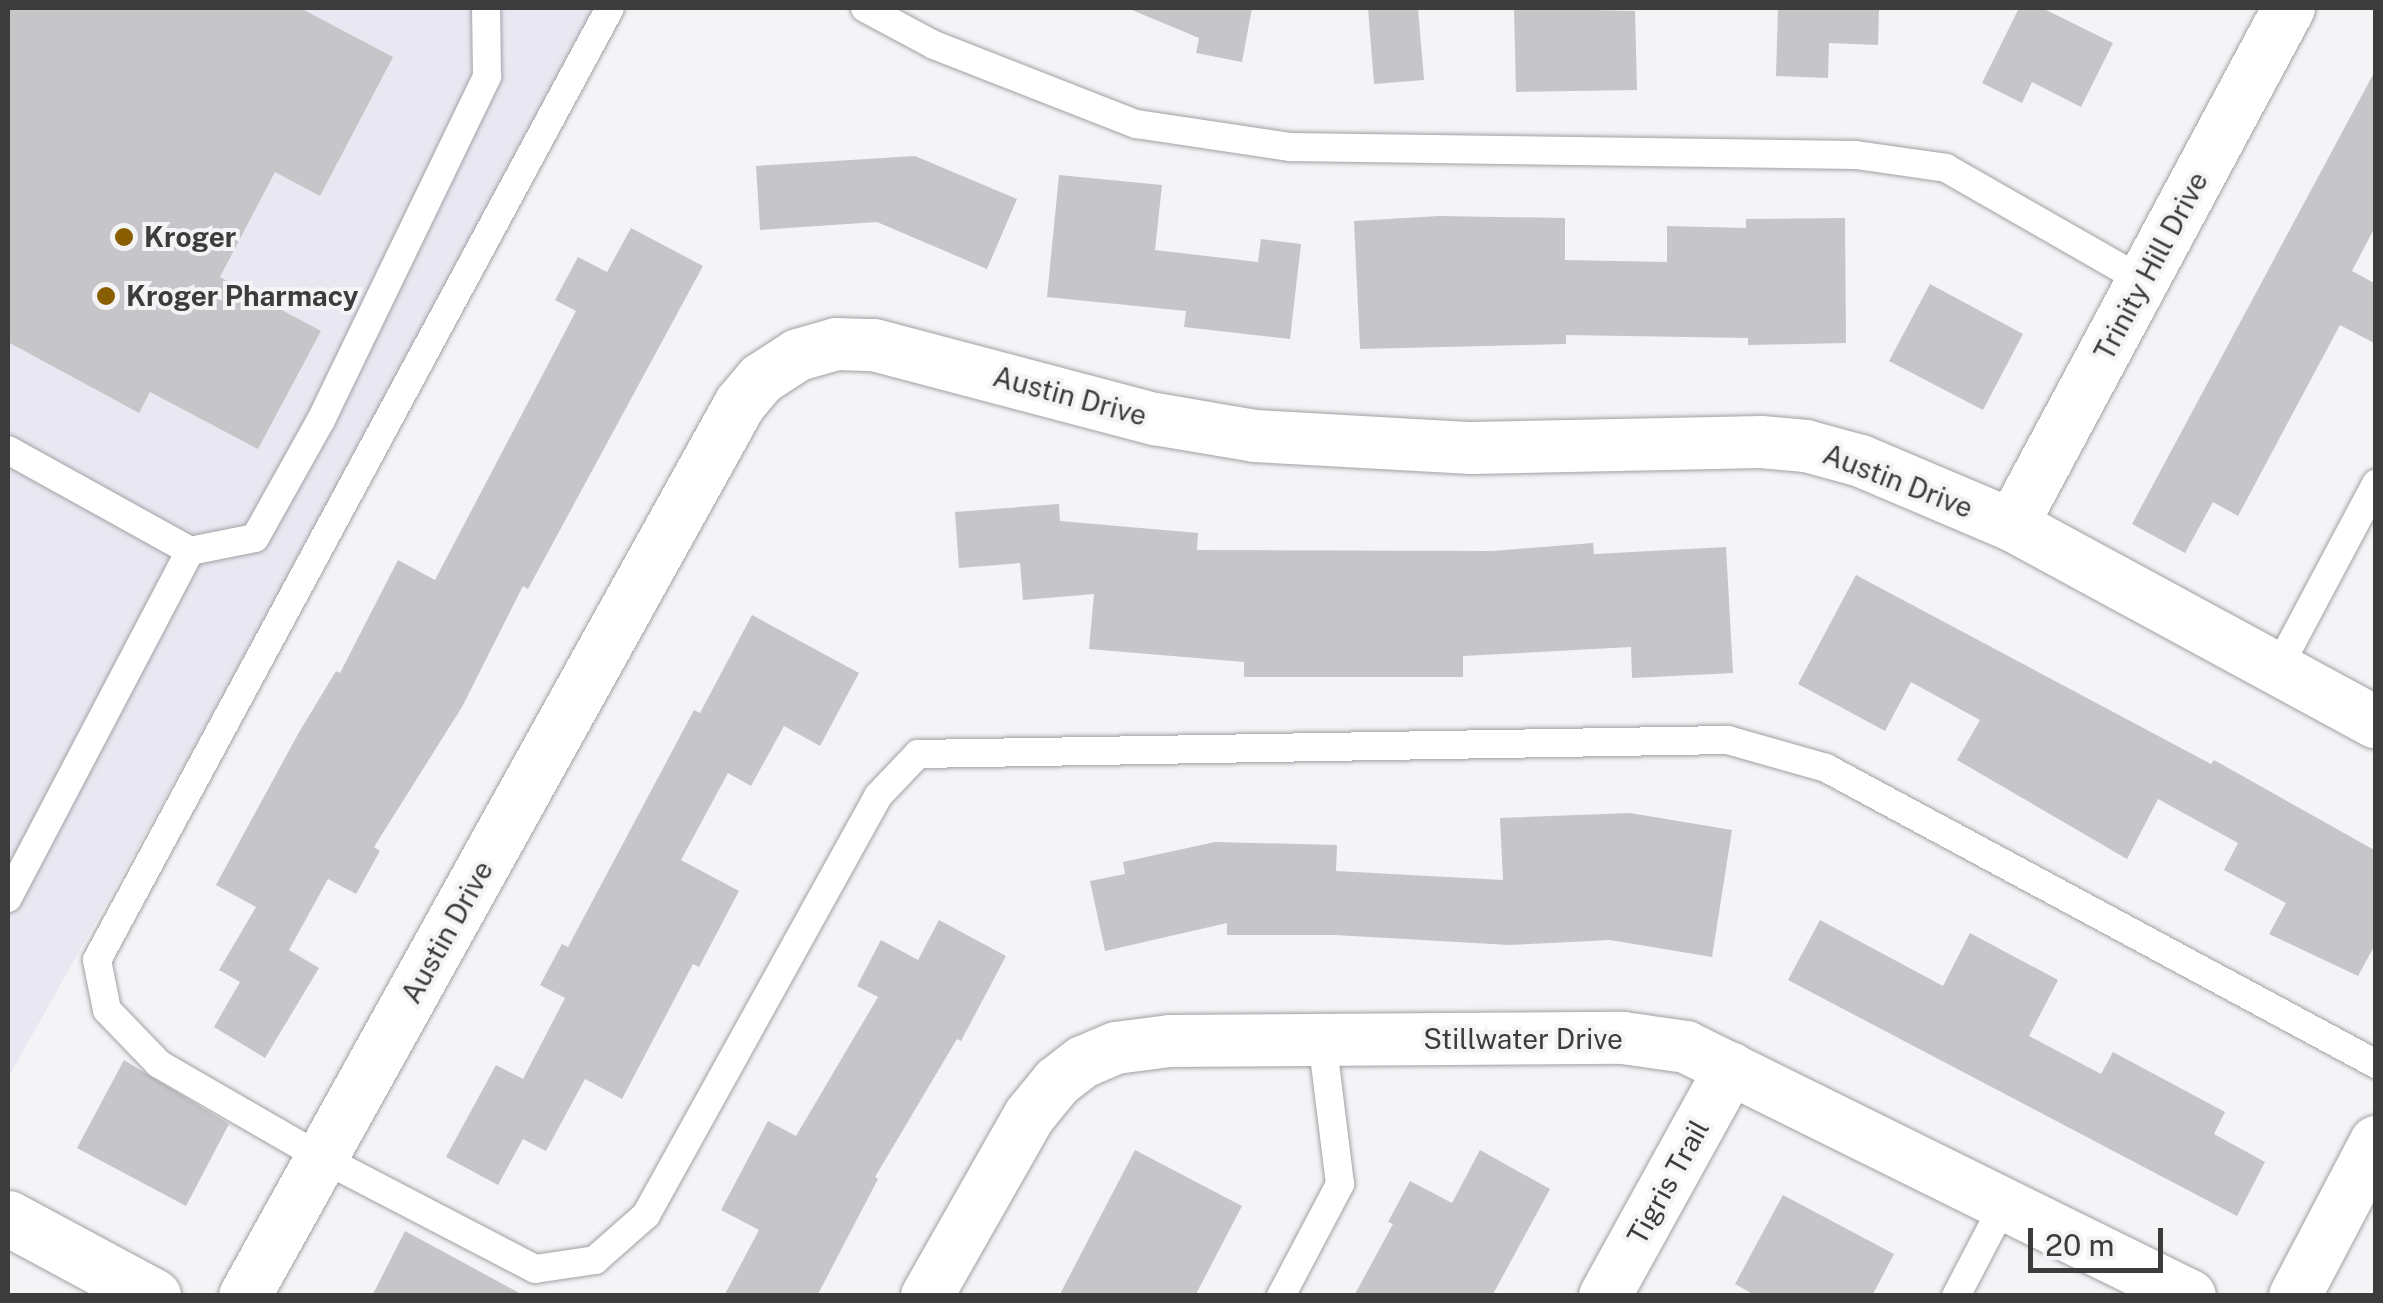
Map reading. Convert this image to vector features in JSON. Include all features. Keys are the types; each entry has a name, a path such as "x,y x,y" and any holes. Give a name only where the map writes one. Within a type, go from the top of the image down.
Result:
{"street":[{"name":"Trinity Hill Drive","path":"2012,526 2290,8"},
{"name":"Austin Drive","path":"245,1296 740,404 761,379 798,355 836,344 874,345 1156,419 1256,436 1472,448 1761,442 1806,446 1861,461 2012,526 2376,723"},
{"name":"Stillwater Drive","path":"927,1296 1030,1116 1058,1082 1082,1062 1116,1048 1170,1041 1322,1039 1658,1040 1731,1068 2190,1296"},
{"name":"Tigris Trail","path":"1606,1296 1731,1068"},
{"path":"2295,1296 2376,1142"},
{"path":"8,1218 153,1296"}],"lane":[{"path":"8,450 190,551 255,538 321,420 487,76 486,8"},
{"path":"610,8 97,960 107,1010 159,1064 322,1158 534,1269 595,1260 646,1215 878,796 918,754 1728,740 1826,768 2376,1064"},
{"path":"864,8 934,45 1136,124 1271,144 1856,155 1946,168 2143,281"},
{"path":"2278,670 2376,484"},
{"path":"8,898 190,551"},
{"path":"1281,1296 1340,1184 1322,1039"},
{"path":"1956,1296 2004,1204"}],"shaded area":[{"path":"8,8 609,8 8,1078"}],"building":[{"name":"Kroger","path":"8,8 300,8 393,57 320,196 275,172 220,277 321,331 258,449 150,392 139,413 8,342"},
{"path":"1127,8 1252,8 1242,62 1196,53 1199,38"},
{"path":"1368,8 1418,8 1424,80 1374,84"},
{"path":"1514,8 1635,11 1637,90 1516,92"},
{"path":"1778,8 1879,8 1878,45 1829,43 1828,78 1776,76"},
{"path":"2019,8 2042,8 2113,43 2081,107 2032,82 2022,103 1982,83"},
{"path":"2376,69 2376,225 2352,271 2376,284 2376,344 2340,325 2238,516 2213,502 2185,553 2132,524"},
{"path":"915,156 1017,199 987,269 877,222 760,230 756,166"},
{"path":"1059,175 1162,185 1155,250 1258,262 1261,239 1301,244 1290,339 1184,327 1186,311 1047,297"},
{"path":"1439,216 1565,218 1565,260 1667,262 1667,226 1746,228 1746,219 1845,218 1846,343 1748,345 1748,338 1566,335 1566,344 1360,349 1354,221"},
{"path":"631,228 703,266 528,589 523,586 462,707 374,847 380,851 356,894 328,879 289,950 319,968 265,1058 214,1027 240,982 219,970 256,907 216,885 298,734 336,671 340,673 398,560 435,580 576,311 555,300 578,257 607,272"},
{"path":"1930,284 2023,334 1983,410 1889,361"},
{"path":"1059,504 1060,521 1198,533 1197,550 1492,551 1593,543 1594,554 1726,547 1733,673 1632,678 1631,647 1463,656 1463,677 1244,677 1244,662 1089,649 1094,594 1023,600 1020,563 959,568 955,512"},
{"path":"1856,575 2211,764 2214,760 2376,851 2376,943 2358,976 2269,934 2286,903 2224,870 2238,843 2158,799 2127,859 1957,760 1980,720 1911,682 1885,731 1798,684"},
{"path":"752,615 859,673 820,746 784,726 751,786 728,773 681,860 739,891 699,967 693,964 622,1099 585,1079 546,1151 523,1139 498,1185 446,1157 496,1065 523,1079 565,998 540,985 562,944 568,947 694,710 700,713"},
{"path":"1630,813 1732,830 1712,957 1610,940 1509,945 1335,935 1227,935 1227,923 1105,951 1090,881 1125,874 1123,862 1215,842 1337,845 1336,871 1503,880 1500,818"},
{"path":"939,920 1006,956 961,1041 957,1039 875,1177 878,1179 817,1296 724,1296 759,1230 721,1210 768,1121 796,1136 878,997 857,986 881,940 918,960"},
{"path":"1820,920 1943,986 1970,933 2058,980 2029,1036 2101,1074 2113,1052 2225,1112 2214,1134 2265,1162 2237,1216 1788,980"},
{"path":"124,1060 229,1124 186,1206 77,1148"},
{"path":"1135,1150 1242,1206 1195,1296 1059,1296"},
{"path":"1480,1150 1550,1189 1492,1296 1354,1296 1393,1224 1388,1222 1410,1181 1452,1203"},
{"path":"1783,1195 1894,1254 1872,1296 1756,1296 1735,1284"},
{"path":"405,1231 525,1296 372,1296"}],"place":[{"name":"Kroger","path":"124,237"},
{"name":"Kroger Pharmacy","path":"106,296"}]}
